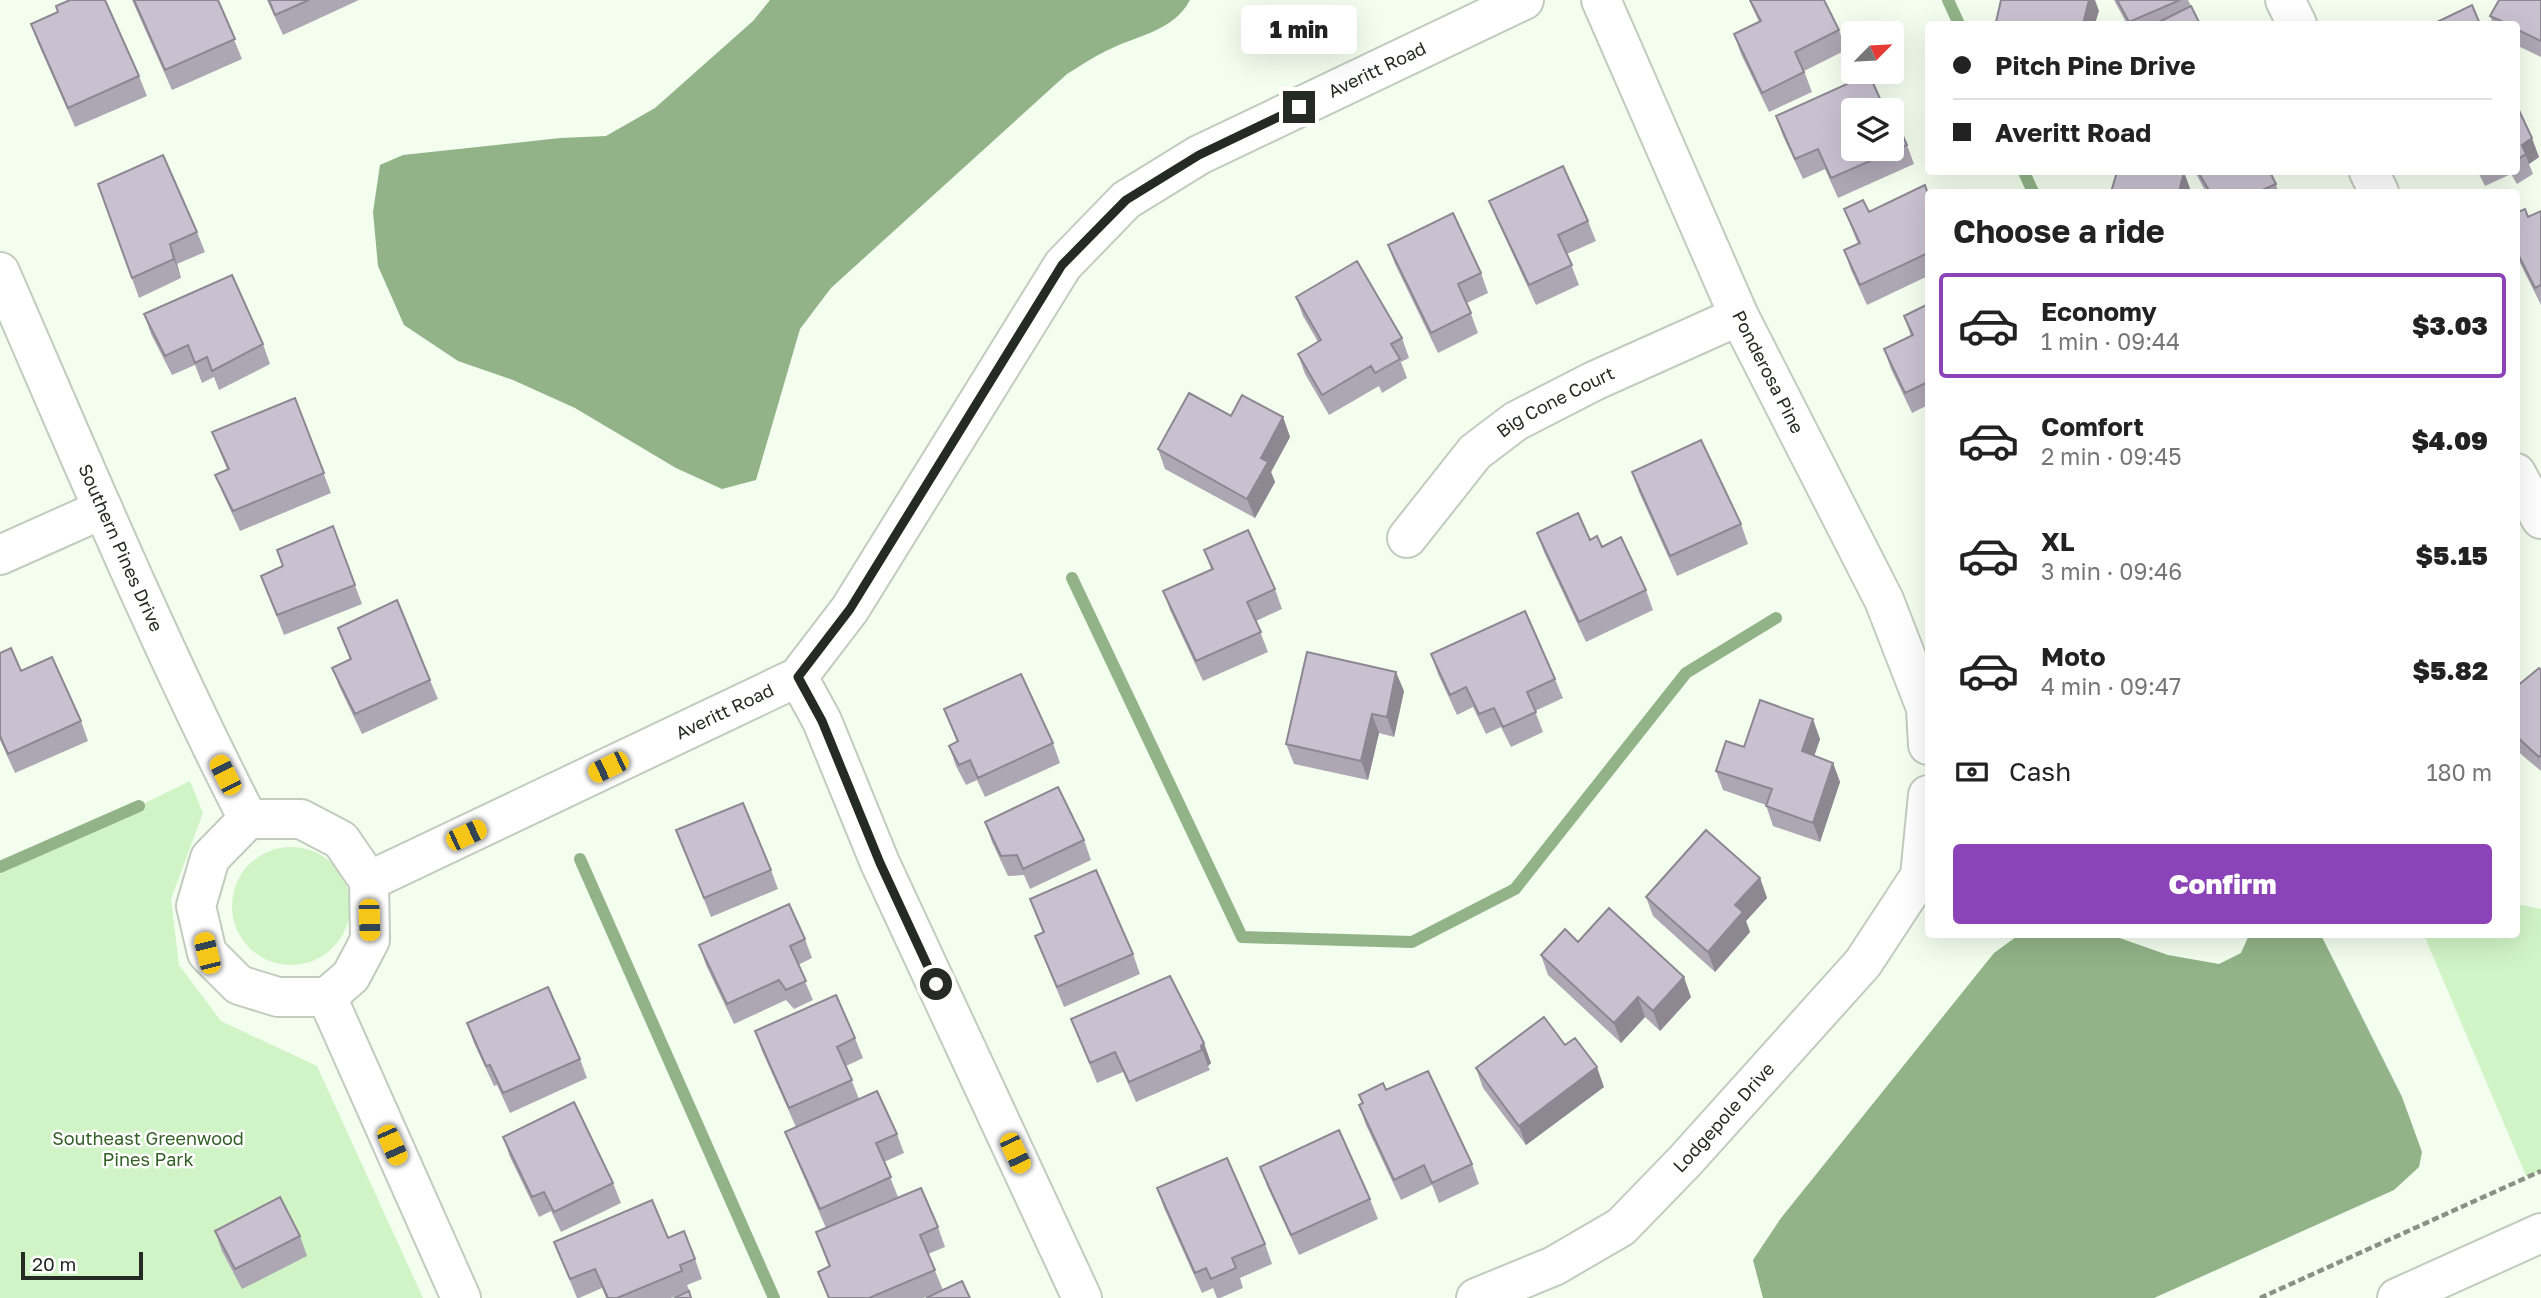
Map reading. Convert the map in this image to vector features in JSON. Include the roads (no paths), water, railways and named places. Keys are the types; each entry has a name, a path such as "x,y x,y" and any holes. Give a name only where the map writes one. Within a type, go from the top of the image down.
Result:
{"street":[{"name":"Averitt Road","path":"369,881 798,677 850,609 1062,265 1126,200 1199,155 1524,0"},
{"name":"Ponderosa Pine","path":"1601,0 1739,316 1884,600 1925,705"},
{"path":"2285,0 2296,21"},
{"name":"Southern Pines Drive","path":"0,272 103,509 214,752 248,819"},
{"name":"Big Cone Court","path":"1407,538 1475,452 1516,421 1594,381 1739,316"},
{"path":"2520,480 2541,519"},
{"path":"0,555 103,509"},
{"path":"798,677 822,721 880,863 1082,1298"},
{"path":"248,819 301,819 341,840 369,881 370,940 351,976 327,997 278,997 239,985 207,953 196,906 210,858 248,819"},
{"name":"Lodgepole Drive","path":"1476,1298 1554,1266 1621,1227 1685,1161 1863,963 1920,876 1925,826"},
{"path":"327,997 461,1298"},
{"path":"2397,1298 2541,1233"}],"waterway":[{"path":"1948,0 1958,21"},
{"path":"2025,175 2032,189"},
{"path":"1072,578 1242,937 1412,942 1515,889 1686,673 1776,618"},
{"path":"0,867 139,806"},
{"path":"580,859 774,1298"}],"park label":[{"name":"Southeast Greenwood Pines Park","path":"148,1149"}]}
